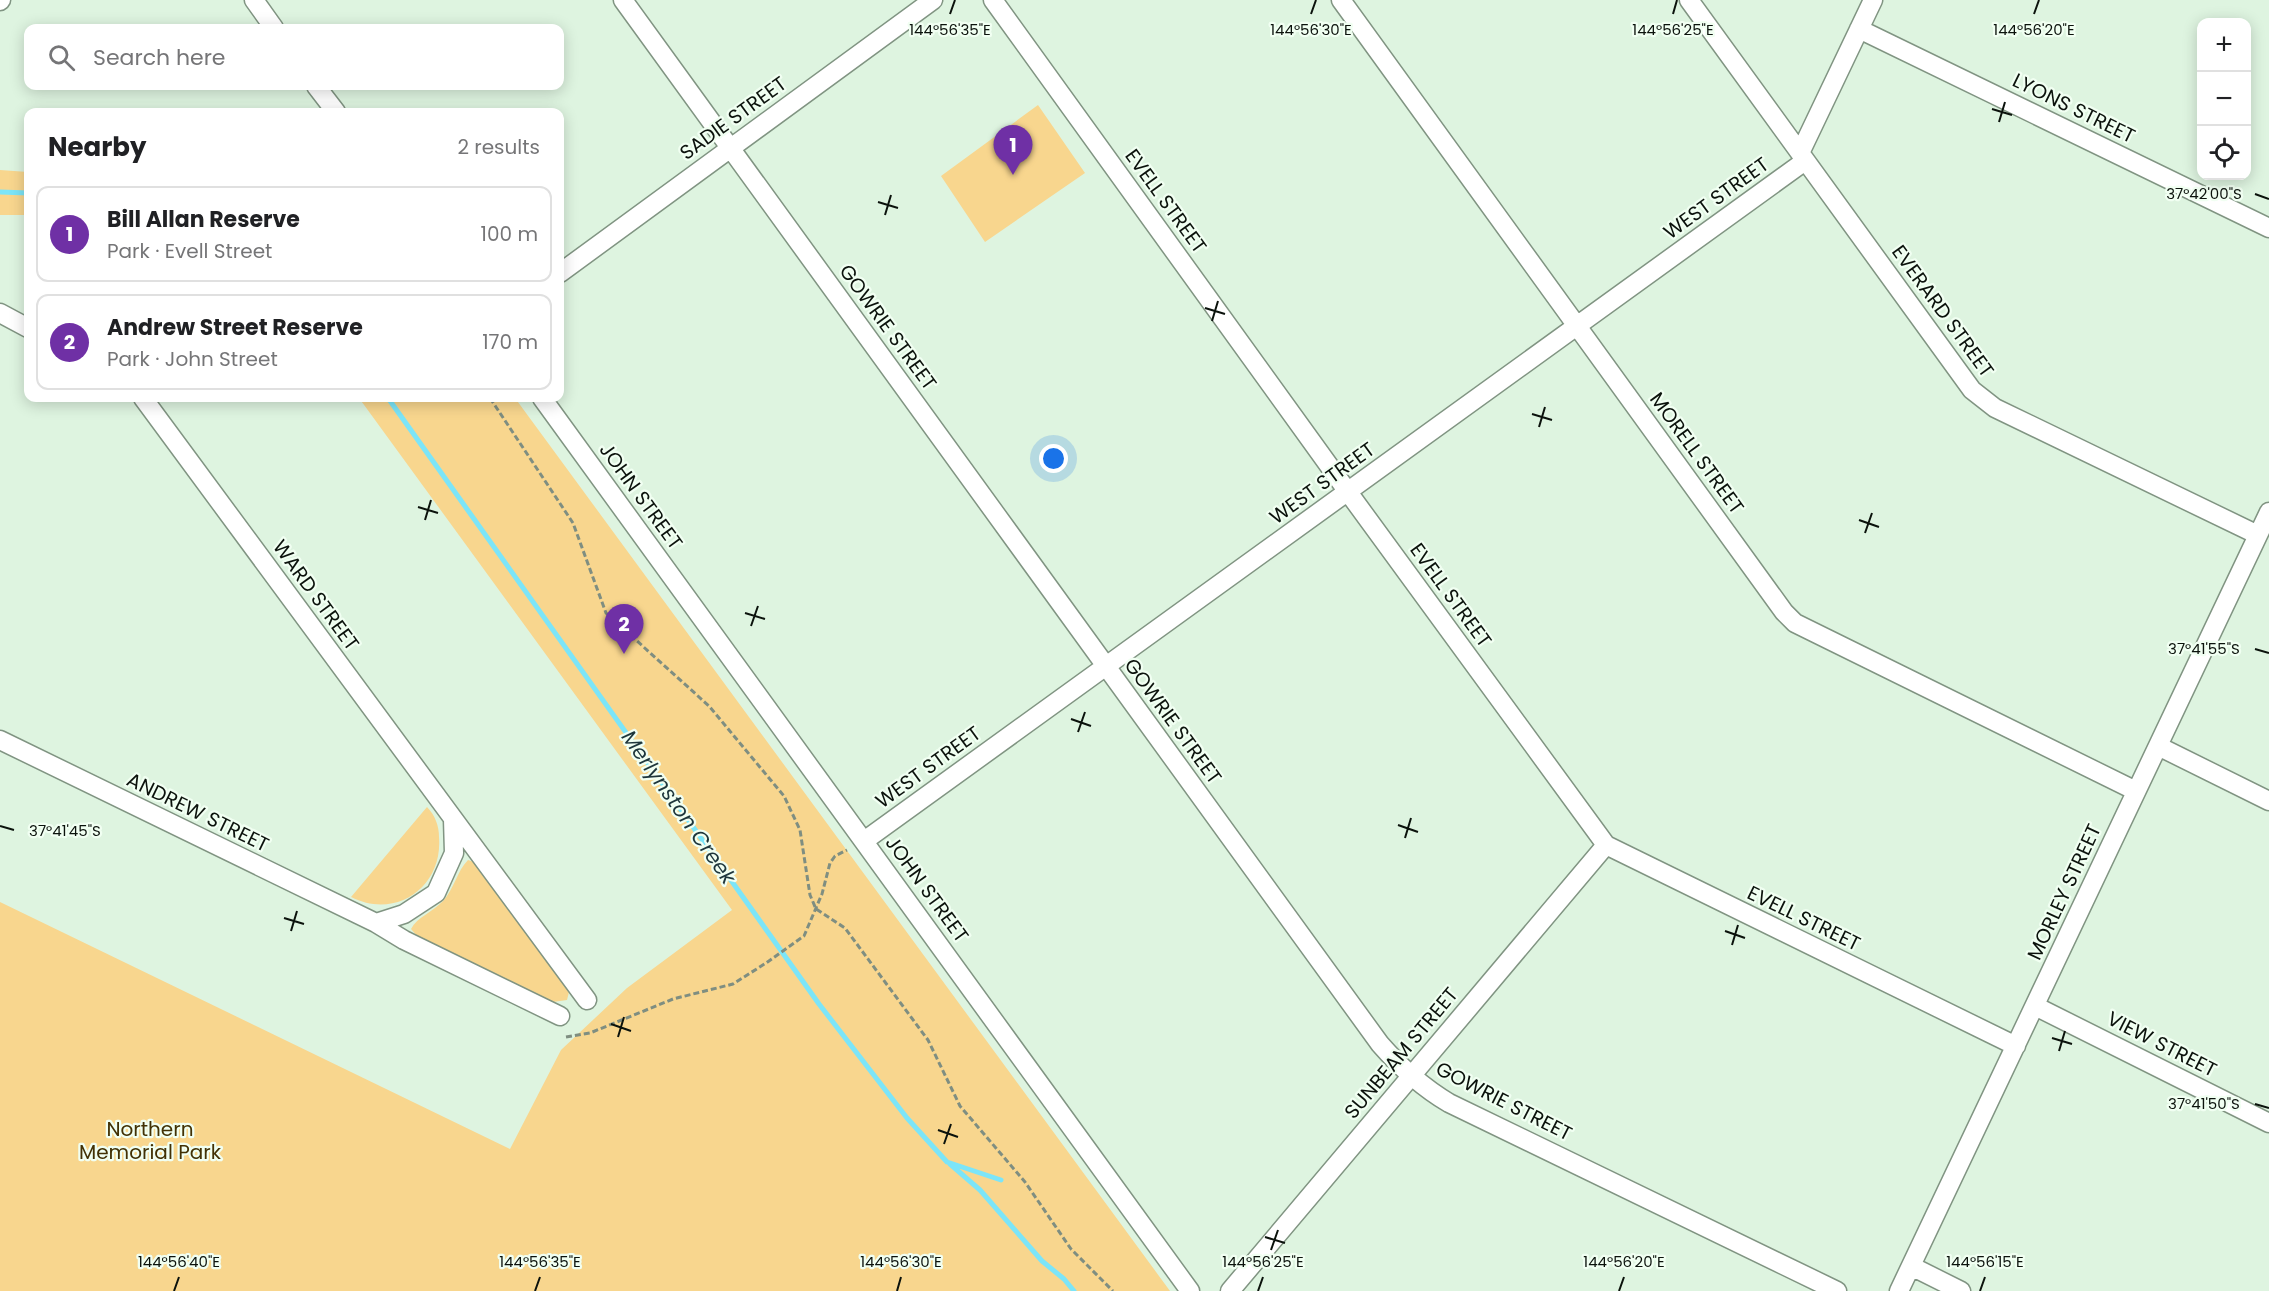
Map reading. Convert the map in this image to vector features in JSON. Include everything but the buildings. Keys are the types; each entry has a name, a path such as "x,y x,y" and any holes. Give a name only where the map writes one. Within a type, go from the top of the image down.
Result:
{"street":[{"path":"254,0 271,24"},
{"name":"GOWRIE STREET","path":"623,0 1380,1044 1411,1076 1449,1103 1838,1291"},
{"name":"SADIE STREET","path":"564,270 933,0"},
{"name":"EVELL STREET","path":"993,0 1606,845 2016,1046"},
{"name":"MORELL STREET","path":"1341,0 1784,612 1795,622 2136,791"},
{"name":"EVERARD STREET","path":"1689,0 1972,390 1982,400 2258,535"},
{"name":"WEST STREET","path":"864,841 1577,326 1803,157 1872,0"},
{"name":"LYONS STREET","path":"1859,28 2269,228"},
{"path":"319,90 333,108"},
{"path":"0,313 24,326"},
{"name":"WARD STREET","path":"146,402 587,1000"},
{"name":"JOHN STREET","path":"545,402 1190,1291"},
{"name":"MORLEY STREET","path":"1899,1291 2269,512"},
{"name":"ANDREW STREET","path":"0,740 376,923 404,940 560,1017"},
{"path":"2158,746 2269,801"},
{"path":"376,923 404,914 436,893 454,853 453,819"},
{"name":"SUNBEAM STREET","path":"1230,1291 1606,845"},
{"name":"VIEW STREET","path":"2035,1006 2269,1123"},
{"path":"1911,1266 1961,1291"}],"path":[{"path":"493,402 573,523 606,613 709,706 784,796 800,830 810,895 816,909 845,928 928,1040 960,1106 1025,1182 1071,1249 1113,1291"},
{"path":"566,1037 590,1033 673,999 733,984 765,963 804,936 816,909 830,863 835,856 864,841"}],"green space":[{"path":"1038,105 1085,173 985,242 941,176"},
{"path":"0,170 24,172 24,215 0,215"},
{"name":"Northern Memorial Park","path":"362,402 518,402 1170,1291 0,1291 0,902 510,1149 561,1050 627,988 732,910"},
{"path":"427,807 436,821 439,837 438,855 433,871 425,884 400,901 384,904 368,903 351,897"},
{"path":"468,860 477,863 569,992 567,1000 553,1002 418,937 411,929 417,921 443,901"}],"waterway":[{"name":"Merlynston Creek","path":"0,192 24,193"},
{"name":"Merlynston Creek","path":"391,402 819,1004 907,1118 947,1162 1001,1180"},
{"path":"950,1164 980,1190 1042,1261 1064,1279 1074,1291"}],"place":[{"name":"Bill Allan Reserve","path":"1013,175"},
{"name":"Andrew Street Reserve","path":"624,654"}]}
